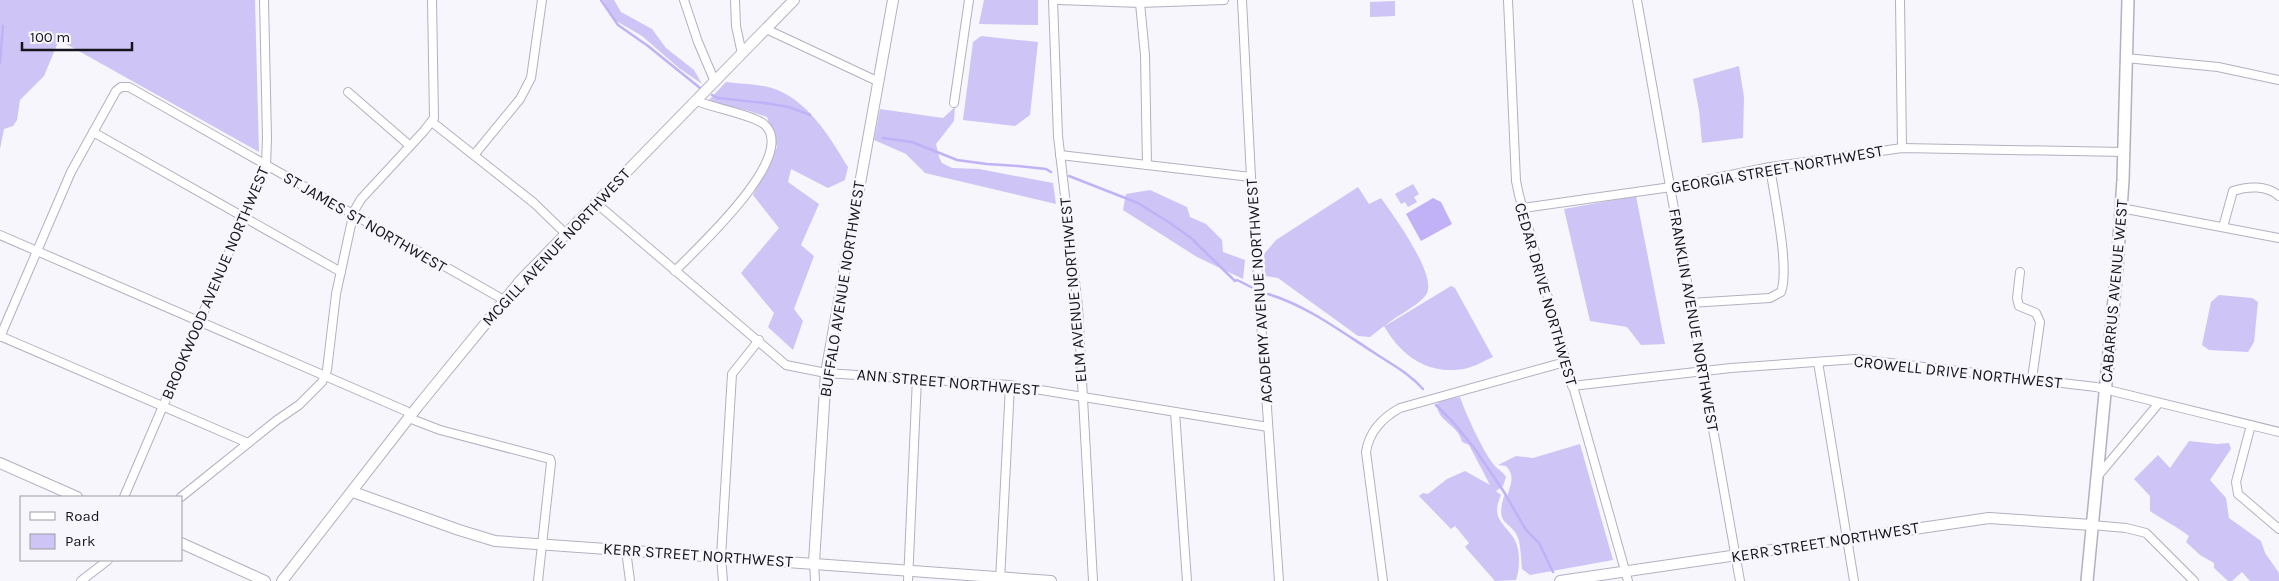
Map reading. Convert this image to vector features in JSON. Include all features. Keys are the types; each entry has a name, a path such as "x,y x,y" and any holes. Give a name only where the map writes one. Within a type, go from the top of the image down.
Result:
{"main road":[{"name":"CABARRUS AVENUE WEST","path":"2087,581 2121,208 2128,0"}],"street":[{"name":"BROOKWOOD AVENUE NORTHWEST","path":"124,496 266,166 264,0"},
{"path":"182,496 299,405 317,388 325,376 341,272 353,216 361,199 432,122 434,108 432,0"},
{"path":"474,155 520,99 531,78 542,0"},
{"path":"684,0 698,42 715,82"},
{"path":"735,0 736,26 742,54"},
{"name":"MCGILL AVENUE NORTHWEST","path":"282,581 504,300 794,0"},
{"name":"BUFFALO AVENUE NORTHWEST","path":"815,581 814,562 826,373 893,0"},
{"path":"954,103 969,0"},
{"name":"ELM AVENUE NORTHWEST","path":"1053,0 1060,155 1078,307 1092,581"},
{"path":"1060,0 1140,3 1224,0"},
{"name":"ACADEMY AVENUE NORTHWEST","path":"1242,0 1251,177 1279,581"},
{"name":"CEDAR DRIVE NORTHWEST","path":"1508,0 1516,181 1565,362 1627,576"},
{"name":"FRANKLIN AVENUE NORTHWEST","path":"1637,0 1740,581"},
{"path":"1900,0 1902,148"},
{"path":"1140,3 1145,55 1147,165"},
{"path":"766,30 877,81"},
{"path":"2126,58 2218,67 2279,80"},
{"name":"ST JAMES ST NORTHWEST","path":"93,132 121,87 129,88 504,300"},
{"path":"348,92 410,145"},
{"path":"675,271 751,190 770,153 772,140 770,132 760,121 697,101"},
{"path":"432,122 534,203 566,234"},
{"path":"248,443 0,336 71,172 93,132 341,272"},
{"name":"GEORGIA STREET NORTHWEST","path":"1522,208 1671,187 1770,167 1902,148 2124,152"},
{"path":"1060,155 1251,177"},
{"path":"1690,303 1770,298 1781,292 1784,284 1783,266 1770,167"},
{"path":"2223,228 2233,191 2246,187 2272,190 2279,196"},
{"name":"ANN STREET NORTHWEST","path":"596,203 759,340 786,365 826,373 1010,385 1268,427"},
{"path":"2121,208 2279,238"},
{"path":"0,235 406,411 414,420 440,430 550,459 538,581"},
{"path":"2020,272 2017,298 2020,306 2036,313 2040,322 2032,379"},
{"path":"723,581 722,556 732,374 759,340"},
{"name":"CROWELL DRIVE NORTHWEST","path":"1572,386 1702,371 1856,359 1879,360 2105,389 2279,432"},
{"path":"1382,581 1366,452 1369,438 1380,422 1400,408 1565,362"},
{"path":"1818,362 1854,581"},
{"path":"908,576 917,378"},
{"path":"1000,579 1010,385"},
{"path":"2097,477 2159,403"},
{"path":"1175,412 1187,581"},
{"path":"2252,426 2238,472 2236,489 2238,494 2279,529"},
{"path":"0,463 75,496"},
{"name":"KERR STREET NORTHWEST","path":"353,492 485,538 542,545 814,562 908,576 1051,581"},
{"name":"KERR STREET NORTHWEST","path":"1560,581 1627,576 1735,556 1989,518 2092,525"},
{"path":"2092,525 2140,531 2154,539 2194,581"},
{"path":"182,543 266,581"},
{"path":"626,550 630,581"},
{"path":"81,581 107,561"}],"green space":[{"path":"0,0 255,0 259,152 59,40 44,76 20,100 17,120 13,126 4,129 0,149"},
{"path":"603,0 614,0 621,12 652,29 666,48 694,70 702,84 679,68 642,36 613,19"},
{"path":"984,0 1038,0 1038,25 979,24"},
{"path":"1395,1 1395,16 1370,17 1370,2"},
{"path":"981,36 1038,42 1030,115 1015,126 963,120 973,42"},
{"path":"1739,66 1744,97 1743,138 1702,143 1699,110 1693,79"},
{"path":"726,82 772,88 796,101 816,120 848,167 845,180 828,188 791,169 788,182 819,204 801,245 814,256 794,309 803,321 793,350 768,327 774,313 741,273 779,228 753,195 777,147 767,117 708,101"},
{"path":"955,107 954,121 936,144 942,163 952,168 979,169 1053,183 1056,204 925,173 906,154 874,140 880,109 943,118"},
{"path":"1413,184 1419,194 1414,197 1417,202 1408,207 1405,202 1401,204 1395,194"},
{"path":"1358,187 1369,204 1381,198 1395,217 1420,259 1428,284 1427,293 1424,297 1385,326 1451,286 1455,288 1493,357 1464,369 1451,370 1427,366 1407,354 1391,337 1384,326 1370,337 1358,336 1278,278 1265,276 1264,254 1276,240"},
{"path":"1150,190 1187,207 1190,217 1206,224 1222,240 1223,252 1245,260 1243,279 1197,257 1123,210 1126,194"},
{"path":"1636,196 1665,344 1641,345 1627,327 1590,321 1564,209"},
{"path":"2219,295 2252,298 2258,302 2254,342 2248,352 2209,350 2202,345 2211,302"},
{"path":"1460,397 1470,422 1486,452 1495,466 1506,477 1503,486 1496,491 1501,495 1497,509 1499,519 1516,542 1519,553 1516,580 1495,581 1465,547 1469,543 1455,526 1451,529 1419,496 1423,493 1428,494 1447,479 1465,471 1490,485 1469,445 1462,442 1460,436 1440,415 1438,410 1437,404 1440,401"},
{"path":"2189,441 2217,444 2229,443 2231,449 2210,480 2226,498 2229,518 2261,541 2265,553 2279,573 2279,581 2250,581 2242,572 2232,581 2228,581 2214,568 2214,563 2200,555 2186,542 2189,536 2150,511 2150,496 2134,479 2158,455 2170,468"},
{"path":"1580,444 1613,560 1530,575 1522,569 1520,544 1516,534 1501,514 1504,496 1507,498 1512,477 1506,466 1498,465 1516,456 1533,458"}],"shaded area":[{"path":"1433,198 1441,202 1452,224 1421,241 1406,214"}],"waterway":[{"path":"601,0 618,25 648,46 700,88"},
{"path":"0,63 3,26"},
{"path":"712,95 718,98 789,107 810,115"},
{"path":"883,138 912,142 957,160 1046,169 1051,172"},
{"path":"1069,176 1138,203 1191,238 1235,281 1237,280 1253,288"},
{"path":"1268,294 1296,305 1322,319 1400,369 1423,389"},
{"path":"1436,405 1475,449 1504,492 1526,530 1539,543 1553,572"}]}
